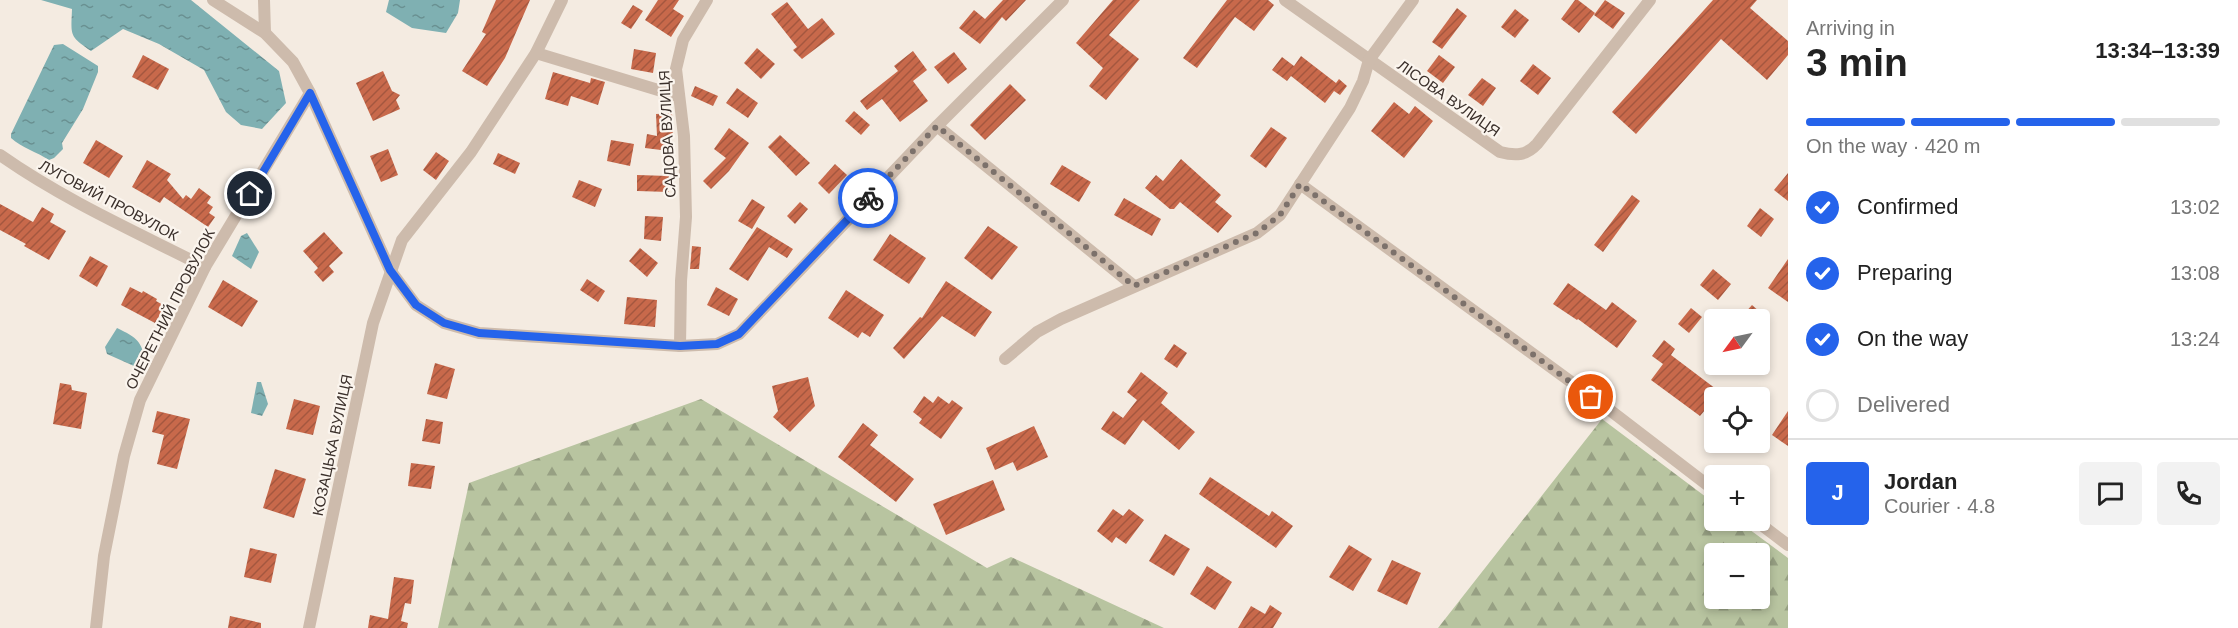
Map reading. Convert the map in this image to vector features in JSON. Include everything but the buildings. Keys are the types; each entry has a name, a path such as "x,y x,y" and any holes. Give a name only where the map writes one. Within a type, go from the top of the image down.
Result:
{"street":[{"path":"213,0 265,33 293,62 310,93 390,270 416,305 444,323 479,333 680,346 717,344 739,334 937,126 1063,0"},
{"path":"264,0 265,33"},
{"name":"КОЗАЦЬКА ВУЛИЦЯ","path":"309,628 373,323 402,240 471,152 536,53 562,0"},
{"name":"САДОВА ВУЛИЦЯ","path":"680,346 681,281 686,217 684,136 676,69 683,40 707,0"},
{"name":"ЛІСОВА ВУЛИЦЯ","path":"1285,0 1500,152 1514,156 1530,152 1537,144 1650,0"},
{"path":"1005,359 1037,332 1134,286 1257,233 1280,215 1350,108 1363,81 1369,60 1413,0"},
{"path":"536,53 678,96"},
{"name":"ОЧЕРЕТНИЙ ПРОВУЛОК","path":"96,628 104,556 124,456 140,400 205,267 310,93"},
{"path":"937,126 1134,286"},
{"name":"ЛУГОВИЙ ПРОВУЛОК","path":"0,155 82,205 205,267"},
{"path":"1300,184 1704,483"},
{"path":"1770,531 1788,545"}],"green space":[{"path":"701,399 987,568 1011,557 1164,628 438,628 469,483"},
{"path":"1602,419 1704,496 1704,531 1752,531 1768,543 1704,543 1704,609 1770,609 1770,545 1788,558 1788,628 1438,628"}],"water":[{"path":"41,0 191,0 279,71 286,103 262,129 241,125 226,112 204,70 159,44 123,29 91,51 73,34 72,9"},
{"path":"389,0 460,0 458,13 446,33 412,28 386,12"},
{"path":"63,44 98,66 98,72 83,109 62,143 63,149 49,160 15,141 11,138 11,134 54,45"},
{"path":"247,233 259,252 251,269 232,256 241,236"},
{"path":"117,328 134,338 142,349 144,355 134,366 107,354 105,347"},
{"path":"257,382 261,382 268,404 262,416 251,413"}],"way so far":[{"path":"868,198 937,126 1134,286 1257,233 1280,215 1300,184 1591,397"}],"route":[{"path":"250,194 310,93 390,270 416,305 444,323 479,333 680,346 717,344 739,334 868,198"}]}
